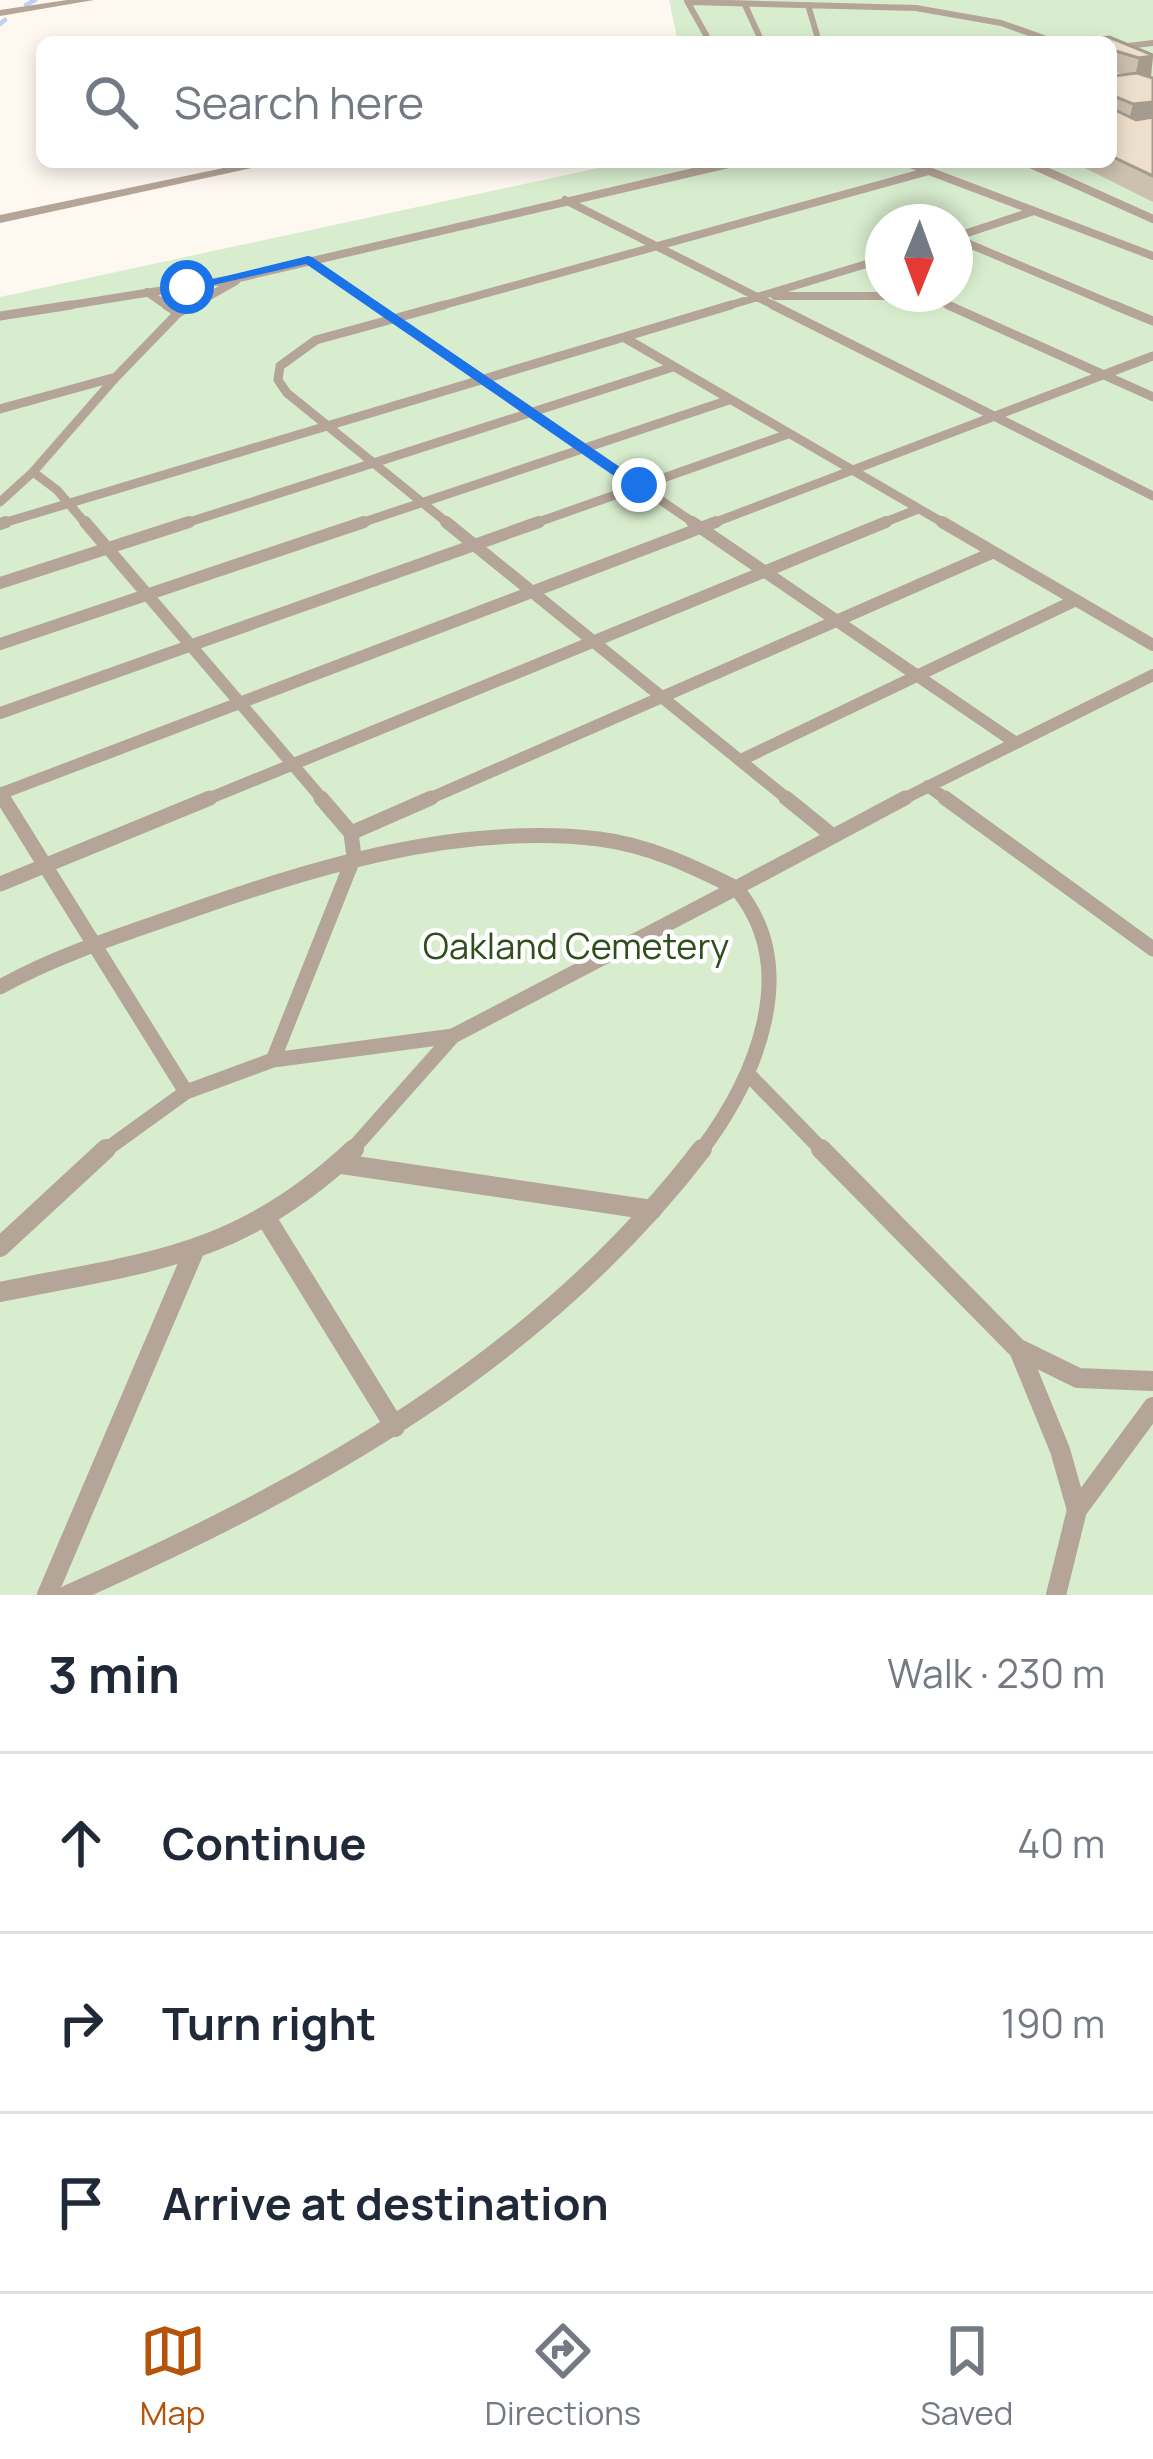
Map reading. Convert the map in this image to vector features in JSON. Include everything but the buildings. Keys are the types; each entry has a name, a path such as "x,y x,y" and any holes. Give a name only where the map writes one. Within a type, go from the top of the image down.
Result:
{"street":[{"path":"0,14 89,0"},
{"path":"0,219 243,168"}],"lane":[{"path":"688,1 983,18 1037,36"},
{"path":"688,1 707,36"},
{"path":"745,5 759,36"},
{"path":"808,5 817,36"},
{"path":"1117,47 1153,43"},
{"path":"0,316 239,278 710,168"},
{"path":"921,168 1153,256"},
{"path":"1039,168 1153,219"},
{"path":"833,836 287,393 278,380 280,366 316,340 929,171"},
{"path":"565,200 1153,496"},
{"path":"973,232 1034,212"},
{"path":"973,246 1153,321"},
{"path":"308,260 1013,741"},
{"path":"0,524 865,265"},
{"path":"861,266 865,268"},
{"path":"0,502 34,472 116,376 178,313 239,278"},
{"path":"147,292 178,313"},
{"path":"758,296 865,295"},
{"path":"964,312 1153,397"},
{"path":"625,338 1153,645"},
{"path":"186,1092 0,793 1153,356"},
{"path":"0,583 673,367"},
{"path":"0,409 116,376"},
{"path":"0,644 729,400"},
{"path":"0,712 788,434"},
{"path":"34,472 57,490 65,505 351,833 354,857 273,1060"},
{"path":"0,884 919,509"},
{"path":"351,833 994,552"},
{"path":"741,760 1076,600"},
{"path":"0,1247 122,1134 186,1092 273,1060 453,1036 1013,741 1153,675"},
{"path":"928,786 1153,949"},
{"path":"0,987 96,944 282,877 354,857 482,840 622,839 668,851 736,888 759,910 771,976 765,1023 748,1074 706,1148 586,1281 395,1426 257,1508 68,1595"},
{"path":"0,1292 194,1251 268,1221 342,1165 453,1036"},
{"path":"748,1074 1019,1350 1041,1397 1077,1510"},
{"path":"342,1165 652,1210"},
{"path":"268,1221 395,1426"},
{"path":"46,1595 194,1251"},
{"path":"1019,1350 1078,1378 1153,1381"},
{"path":"1056,1595 1077,1510 1153,1407"}],"green space":[{"name":"Oakland Cemetery","path":"669,0 1153,0 1153,1595 0,1595 0,297 598,168 1117,168 1117,36 677,36"}],"waterway":[{"path":"26,5 35,0"},
{"path":"0,24 5,20"}],"route":[{"path":"187,287 308,260 639,485"}]}
